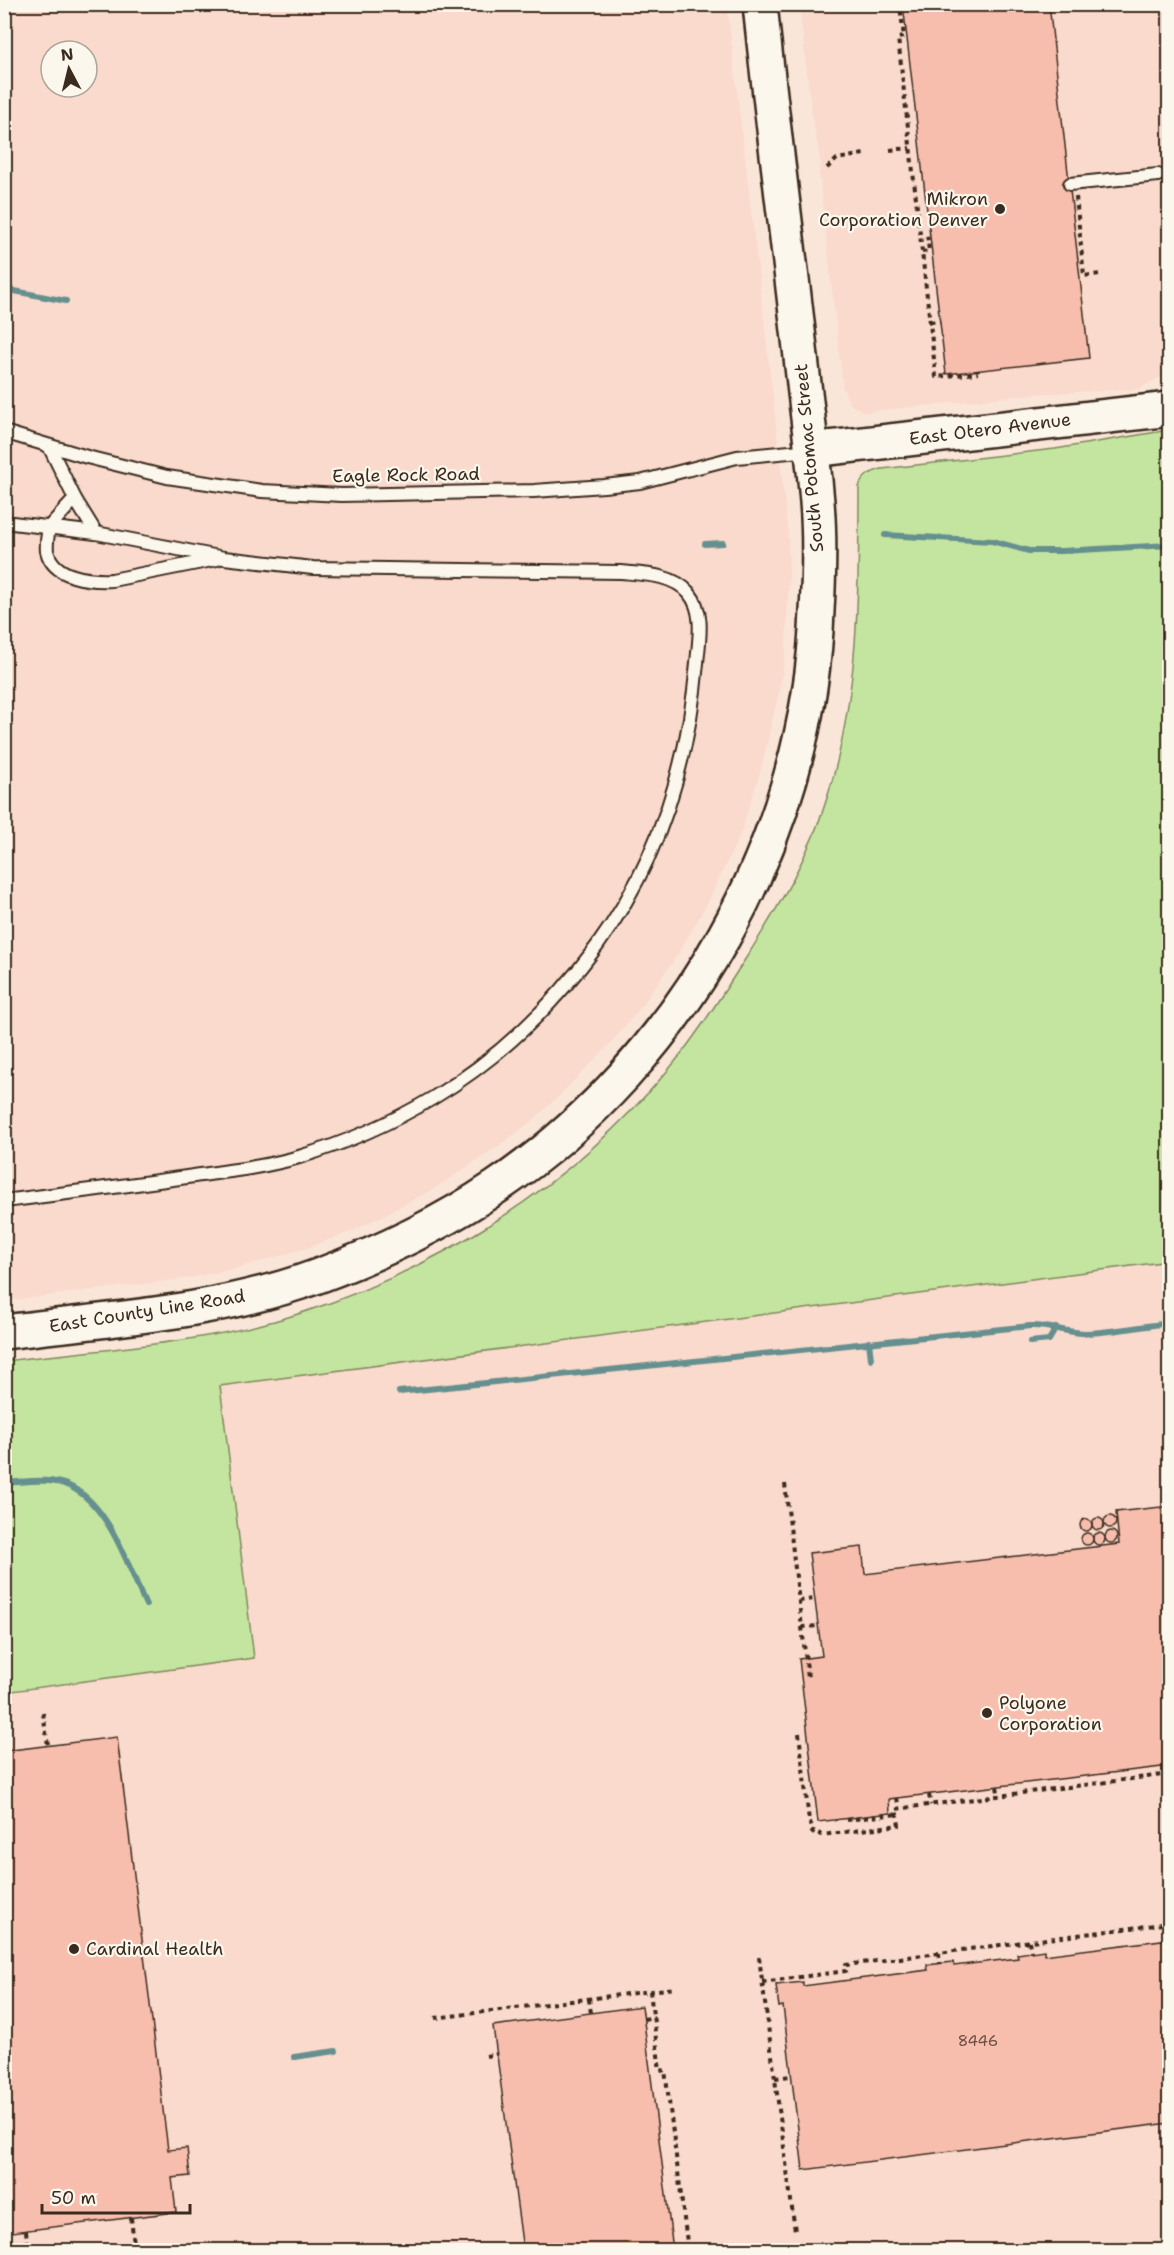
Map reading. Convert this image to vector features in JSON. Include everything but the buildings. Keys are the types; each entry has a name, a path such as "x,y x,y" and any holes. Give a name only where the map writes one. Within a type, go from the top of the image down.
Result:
{"main road":[{"name":"South Potomac Street","path":"644,1052 674,1016 699,980 734,916 769,840 794,765 810,686 817,617 817,506 760,4"},
{"name":"East Otero Avenue","path":"811,450 1170,409"},
{"name":"East County Line Road","path":"4,1332 204,1306 279,1289 373,1254 435,1224 495,1188 521,1169 577,1122 644,1052"}],"lane":[{"path":"1072,184 1158,175"},
{"name":"Eagle Rock Road","path":"4,432 167,477 234,488 297,494 373,495 534,491 604,486 640,482 737,458 811,450"},
{"path":"49,446 75,499 96,533"},
{"path":"75,499 49,527 47,552 53,564 63,572 95,581 165,571 224,558"},
{"path":"4,522 96,533 224,558 313,568 621,572 652,575 682,586 691,595 697,607 699,638 689,732 674,794 654,844 617,916 572,977 540,1015 478,1068 432,1099 362,1135 316,1152 279,1162 132,1185 4,1201"}],"path":[{"path":"904,6 900,6 904,37 898,38 936,377 978,373"},
{"path":"890,150 910,148"},
{"path":"827,168 837,159 864,154"},
{"path":"1072,184 1084,276 1100,274"},
{"path":"922,252 929,251 927,234 930,234"},
{"path":"930,322 940,321"},
{"path":"785,1484 808,1677"},
{"path":"799,1601 814,1599"},
{"path":"802,1628 818,1626"},
{"path":"43,1713 48,1745"},
{"path":"799,1733 809,1821 812,1833 822,1835 899,1825 896,1809 1170,1774"},
{"path":"1087,1776 1088,1784"},
{"path":"998,1787 999,1796"},
{"path":"929,1795 931,1805"},
{"path":"897,1798 899,1809"},
{"path":"847,1832 846,1820 897,1814"},
{"path":"762,1982 846,1971 846,1965 1170,1923"},
{"path":"1029,1941 1031,1952"},
{"path":"939,1953 940,1964"},
{"path":"759,1957 795,2231"},
{"path":"793,1978 794,1983"},
{"path":"435,2018 675,1988"},
{"path":"650,1991 660,2071 665,2070 688,2250"},
{"path":"589,1999 591,2013"},
{"path":"644,2019 654,2017"},
{"path":"486,2056 497,2054"},
{"path":"775,2078 791,2076"},
{"path":"131,2218 134,2244"},
{"path":"26,2231 28,2250"}],"shaded area":[{"path":"4,5 727,5 788,534 789,574 786,651 779,691 760,773 740,835 708,902 676,957 640,1008 610,1044 531,1122 434,1189 355,1230 307,1248 230,1270 183,1279 5,1301"},
{"path":"799,5 1169,5 1169,377 1159,378 1139,389 1034,394 864,412 850,404 843,388 819,173 821,164 812,116"},
{"path":"1169,1261 1169,2250 5,2250 4,1692 254,1658 220,1386"}],"green space":[{"path":"1169,430 1169,1261 220,1386 254,1658 5,1692 5,1361 190,1339 298,1314 403,1273 501,1218 547,1185 590,1150 631,1111 669,1069 699,1030 769,921 812,839 828,795 846,719 855,642 859,564 859,486 863,479 882,469 1055,449"}],"waterway":[{"path":"4,289 66,301"},
{"path":"885,535 992,541 1029,551 1170,545"},
{"path":"705,544 723,543"},
{"path":"399,1392 1030,1326 1086,1333 1170,1323"},
{"path":"1030,1342 1049,1340 1056,1328"},
{"path":"869,1342 871,1359"},
{"path":"4,1483 37,1481 62,1483 83,1495 96,1507 116,1538 146,1605"},
{"path":"294,2057 336,2051"}],"place":[{"name":"Mikron Corporation Denver","path":"1000,209"},
{"name":"Polyone Corporation","path":"987,1713"},
{"name":"Cardinal Health","path":"74,1949"}]}
